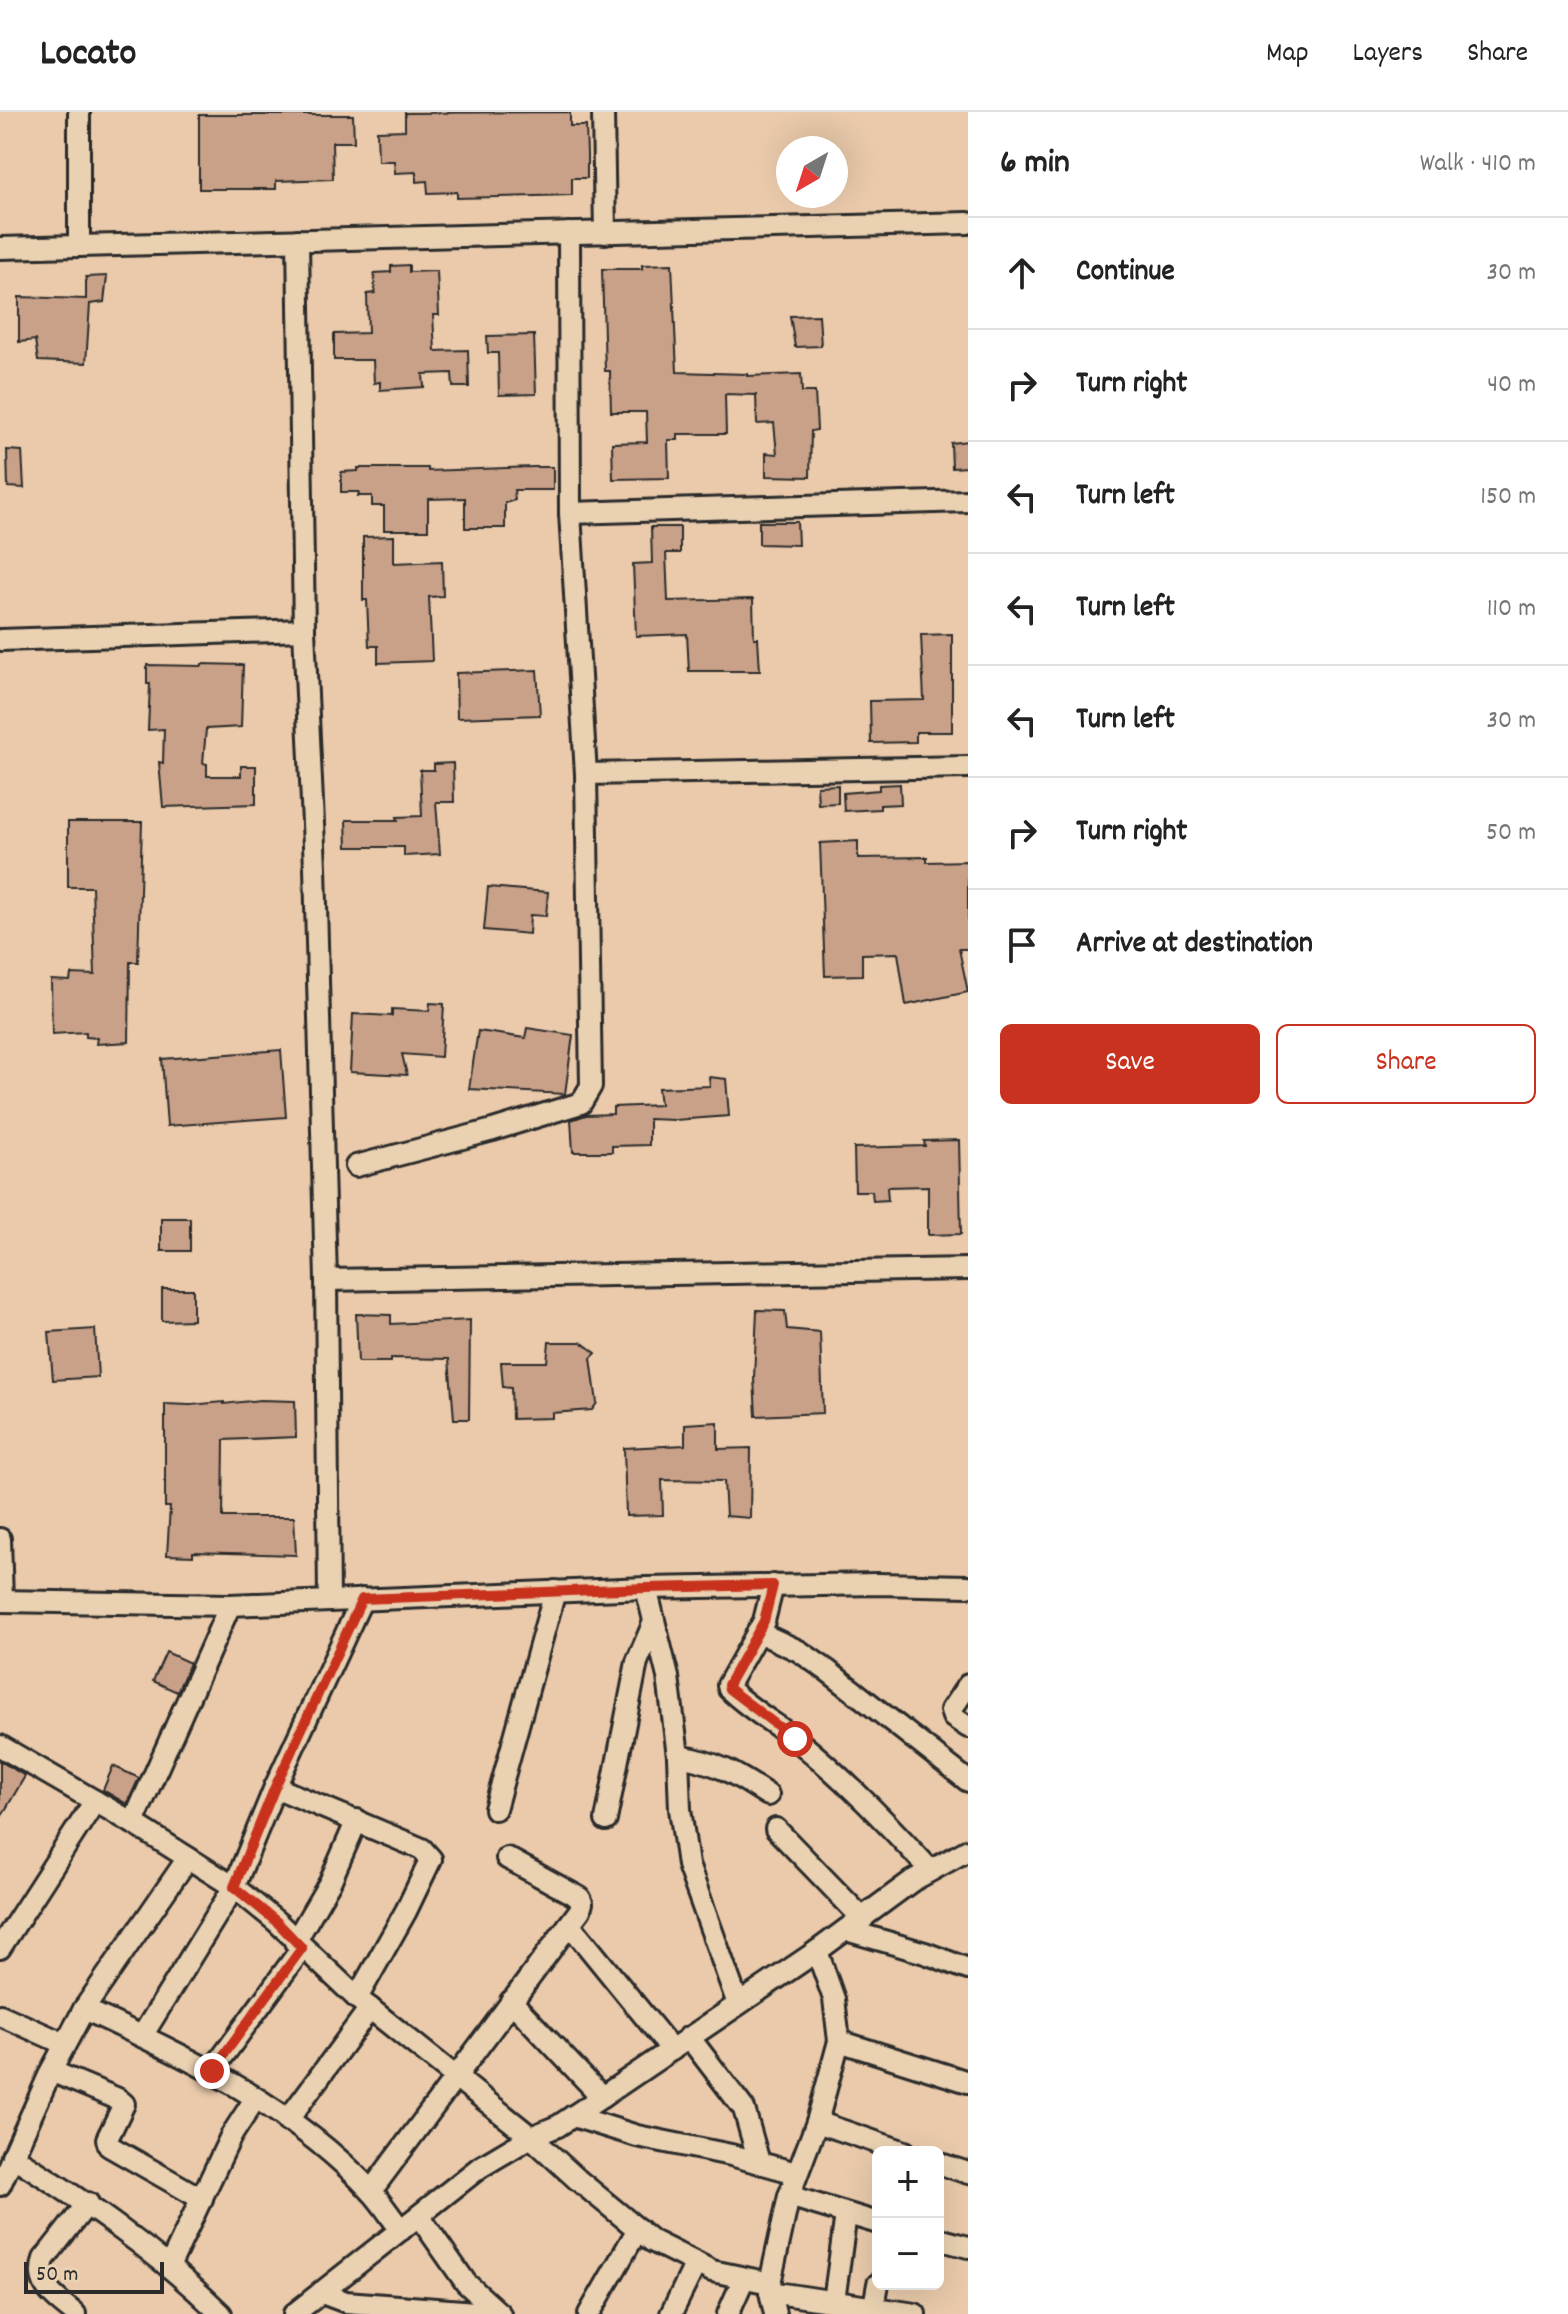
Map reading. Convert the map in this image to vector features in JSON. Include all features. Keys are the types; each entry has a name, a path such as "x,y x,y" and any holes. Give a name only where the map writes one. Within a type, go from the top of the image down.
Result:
{"street":[{"path":"79,112 79,246"},
{"path":"603,112 605,233"},
{"path":"0,248 968,223"},
{"path":"356,1166 581,1103 591,1086 586,774 570,513 569,233"},
{"path":"298,240 304,630 316,883 326,1280 329,1601"},
{"path":"570,513 968,501"},
{"path":"0,640 304,630"},
{"path":"586,774 968,767"},
{"path":"326,1280 968,1269"},
{"path":"0,1539 1,1600 230,1605 646,1588 877,1584 968,1586"},
{"path":"773,1585 768,1611 728,1685 729,1689 843,1779 877,1811 930,1870"},
{"path":"646,1588 668,1677 688,1865 738,2004"},
{"path":"495,1809 555,1591"},
{"path":"142,2036 234,1887 275,1787 362,1599"},
{"path":"133,1823 230,1605"},
{"path":"606,1820 637,1662 654,1622"},
{"path":"758,1632 799,1651 828,1671 968,1781"},
{"path":"968,1685 951,1710 953,1717 968,1727"},
{"path":"0,1747 133,1823 234,1887 277,1922 364,2003 531,2137 652,2241 712,2271 770,2288 915,2314"},
{"path":"678,1756 706,1760 731,1770 768,1795"},
{"path":"275,1787 422,1849 431,1859 364,2003 287,2121"},
{"path":"0,1948 95,1801"},
{"path":"212,2071 299,1945 357,1820"},
{"path":"776,1829 854,1924 968,1969"},
{"path":"294,2314 479,2168 573,2116 817,1951 912,1881 964,1855"},
{"path":"0,2185 51,2071 84,2009 188,1858"},
{"path":"371,2191 562,1930 580,1910 580,1898 507,1858"},
{"path":"568,1926 672,2050"},
{"path":"775,2314 770,2288 789,2196 817,2122 839,2041 834,1999 817,1951"},
{"path":"511,2001 602,2097"},
{"path":"84,2009 212,2071 287,2121 328,2151 371,2191 401,2230"},
{"path":"0,2015 65,2044"},
{"path":"689,2037 744,2109 759,2162"},
{"path":"839,2041 968,2082"},
{"path":"51,2071 124,2104 107,2139 109,2146 202,2199"},
{"path":"169,2267 231,2136 255,2099"},
{"path":"573,2116 637,2136 796,2173"},
{"path":"817,2122 887,2146"},
{"path":"12,2156 88,2203 169,2267 221,2314"},
{"path":"944,2165 968,2173"},
{"path":"789,2196 872,2221"},
{"path":"75,2314 45,2287 40,2270 44,2259 88,2203"},
{"path":"834,2301 846,2214"},
{"path":"419,2216 466,2283 476,2307"},
{"path":"589,2314 638,2229"},
{"path":"944,2241 968,2247"},
{"path":"671,2314 696,2263"},
{"path":"728,2314 744,2278"},
{"path":"874,2306 877,2290"},
{"path":"322,2293 346,2302 476,2307 500,2314"}],"building":[{"path":"570,112 570,126 586,126 587,155 587,178 572,178 572,195 457,198 457,192 428,193 427,181 416,182 416,172 395,173 394,161 378,161 377,131 405,130 405,113"},
{"path":"199,115 353,115 354,142 332,142 333,179 276,181 276,189 199,189"},
{"path":"672,264 677,372 747,376 801,374 802,392 815,392 817,430 811,431 810,477 766,476 766,453 777,454 774,423 757,424 756,395 725,394 726,434 678,434 678,440 668,440 669,478 613,479 612,443 647,442 646,412 611,412 610,371 605,371 602,269 642,269 642,265"},
{"path":"409,265 409,272 437,271 439,315 433,315 435,351 468,350 469,387 453,387 452,373 423,374 424,387 380,390 380,382 374,383 373,360 334,360 334,334 368,333 367,294 375,293 374,273 391,272 391,266"},
{"path":"107,276 104,302 90,304 86,363 38,361 35,340 19,342 19,297 86,299 86,277"},
{"path":"819,315 821,346 795,347 790,316"},
{"path":"534,335 536,394 499,395 498,353 488,353 487,336"},
{"path":"968,441 968,467 952,468 951,443"},
{"path":"7,450 22,451 24,488 8,487"},
{"path":"553,467 553,490 514,490 515,500 505,503 505,528 465,528 465,498 428,499 428,530 384,530 384,506 372,506 372,496 341,492 341,472 358,471 358,468 428,468 428,471"},
{"path":"759,522 797,522 798,545 759,544"},
{"path":"651,527 680,527 680,553 666,553 668,601 753,599 754,638 758,638 760,671 689,671 687,634 636,636 633,564 652,563"},
{"path":"394,536 394,563 442,561 443,596 429,597 432,661 378,663 378,646 369,646 367,600 363,600 363,537"},
{"path":"952,634 952,732 916,732 916,742 871,743 870,701 924,700 921,635"},
{"path":"147,665 243,665 241,727 206,729 203,763 207,764 207,776 241,776 241,766 256,766 256,804 163,807 159,762 163,763 164,729 148,730 150,684 147,684"},
{"path":"537,670 540,715 457,718 456,673"},
{"path":"453,763 454,802 436,802 440,854 404,856 404,847 347,847 346,820 398,820 397,817 422,816 420,770 434,770 434,764"},
{"path":"900,784 901,804 880,805 880,809 844,811 843,793 879,790 879,785"},
{"path":"838,785 838,803 818,804 817,786"},
{"path":"68,822 142,822 138,962 130,962 129,1042 96,1044 97,1038 86,1037 86,1032 52,1034 51,980 70,981 71,974 95,975 92,887 68,887"},
{"path":"858,841 858,858 927,857 927,862 968,861 968,949 959,949 968,992 906,1005 898,953 862,954 862,975 825,976 820,843"},
{"path":"488,887 548,892 546,916 530,915 529,934 484,930"},
{"path":"430,1003 444,1004 441,1057 402,1054 407,1075 350,1072 353,1014 392,1016 392,1009 429,1011"},
{"path":"527,1028 573,1035 565,1094 469,1089 478,1031 525,1038"},
{"path":"281,1050 286,1117 167,1126 162,1059"},
{"path":"709,1077 726,1079 729,1116 649,1119 649,1145 612,1146 612,1152 573,1152 571,1120 586,1115 613,1114 613,1107 660,1105 658,1088 710,1086"},
{"path":"959,1140 961,1234 928,1235 928,1186 887,1187 888,1200 873,1201 872,1191 855,1191 854,1148 925,1146 924,1141"},
{"path":"161,1218 190,1218 190,1251 161,1251"},
{"path":"162,1289 193,1289 193,1320 162,1321"},
{"path":"757,1310 785,1311 787,1329 820,1332 823,1413 756,1416"},
{"path":"356,1314 391,1315 391,1324 470,1320 469,1419 454,1419 449,1359 391,1358 391,1362 358,1362"},
{"path":"95,1329 98,1377 53,1380 49,1332"},
{"path":"549,1342 581,1342 596,1353 591,1358 597,1403 592,1410 552,1413 552,1418 512,1419 511,1388 503,1387 501,1362 547,1362"},
{"path":"260,1400 295,1401 296,1437 224,1440 223,1517 294,1517 296,1555 193,1552 193,1556 167,1555 170,1507 165,1507 165,1404 224,1404"},
{"path":"718,1422 718,1449 751,1448 750,1518 726,1516 724,1481 662,1480 663,1515 626,1516 624,1448 685,1445 685,1424"},
{"path":"166,1652 190,1663 177,1692 153,1681"},
{"path":"0,1761 25,1776 0,1819"},
{"path":"113,1766 139,1778 127,1804 103,1790"}],"route":[{"path":"212,2071 302,1948 277,1922 234,1887 275,1787 362,1599 773,1585 764,1621 728,1685 734,1694 795,1739"}]}
